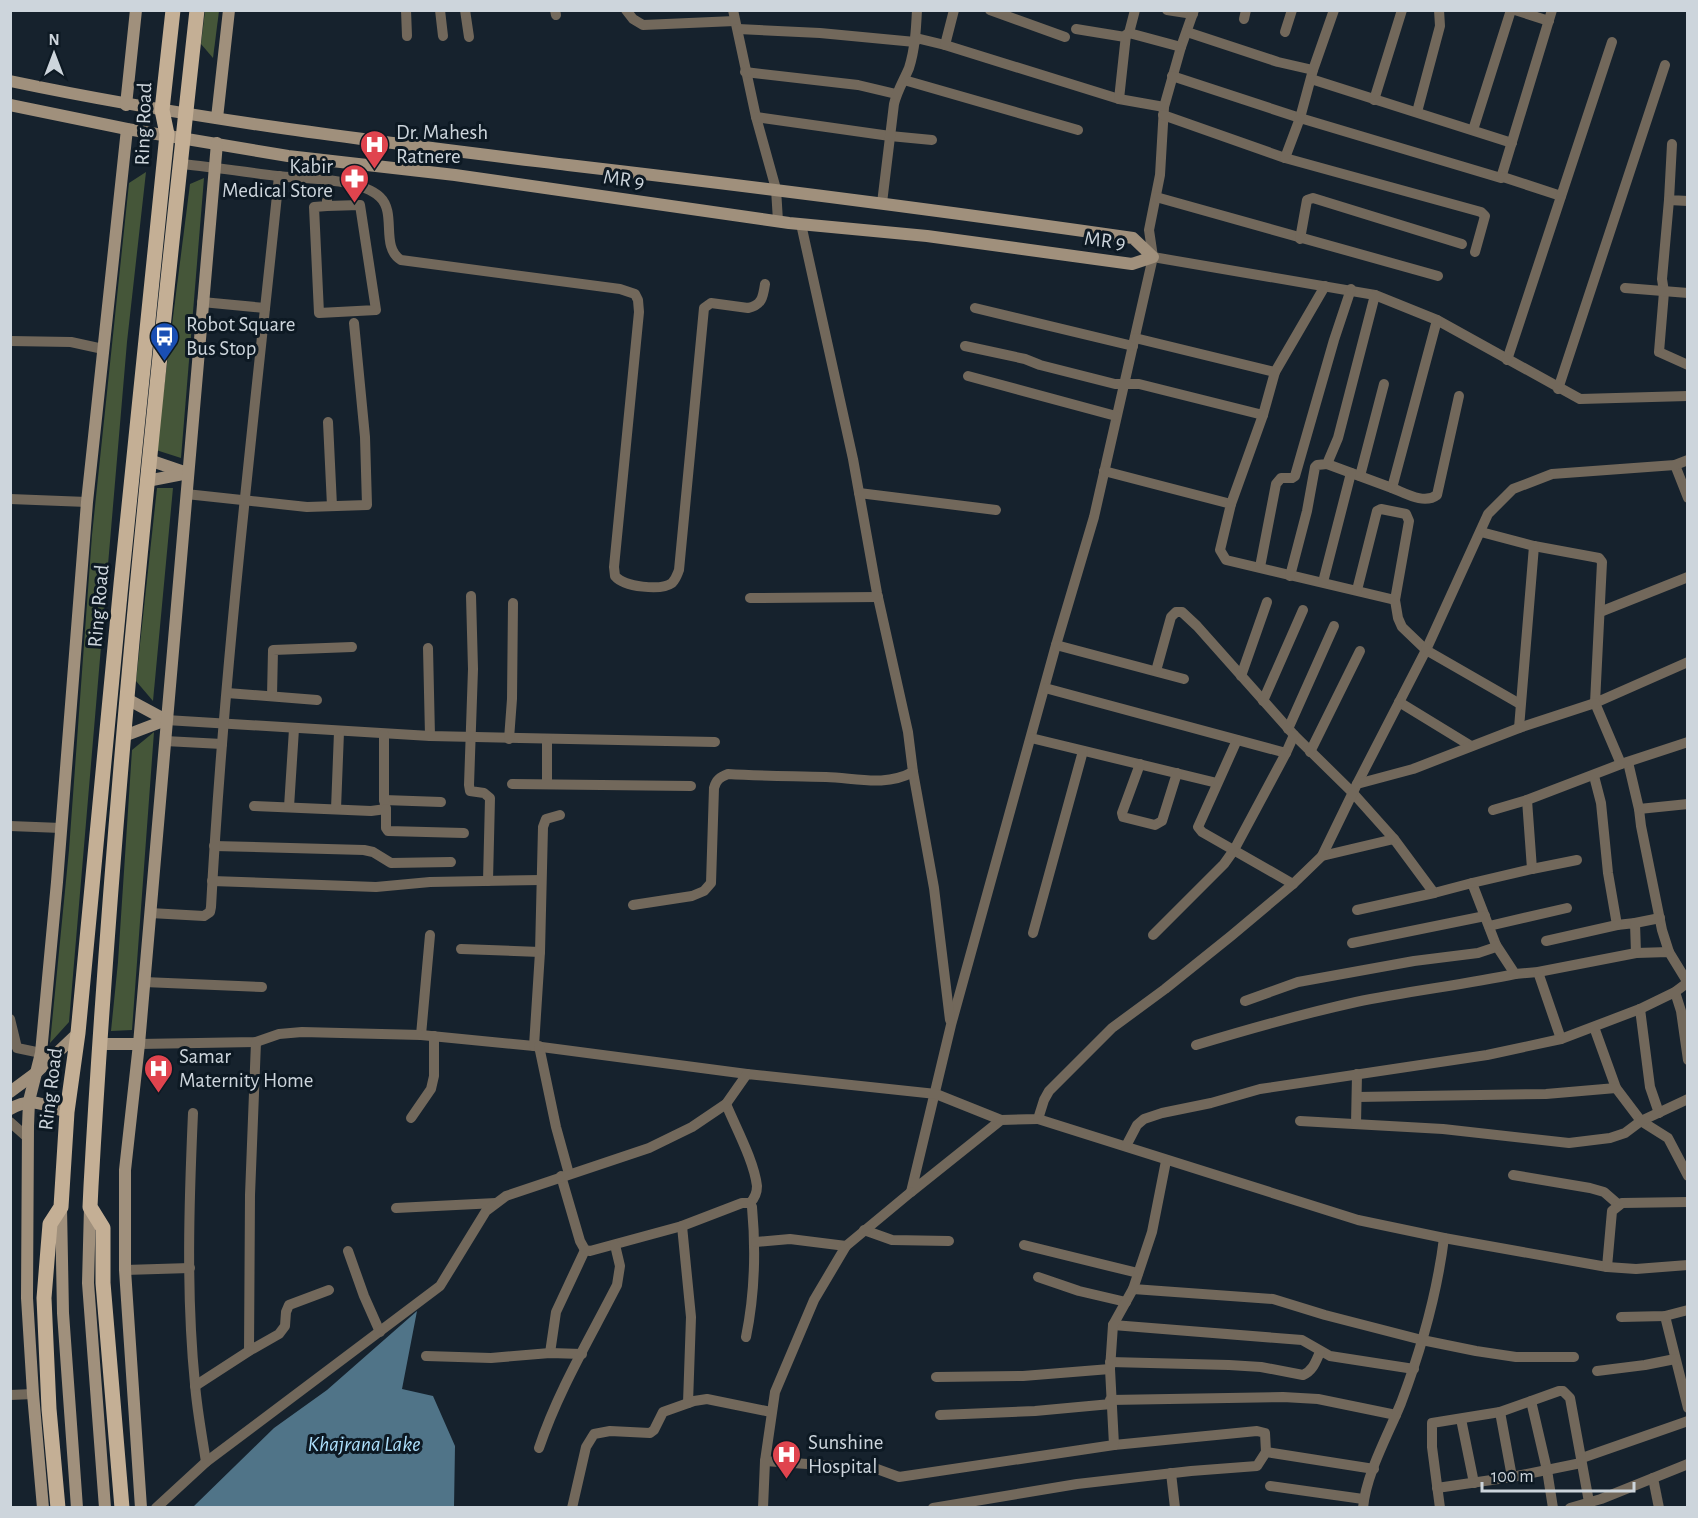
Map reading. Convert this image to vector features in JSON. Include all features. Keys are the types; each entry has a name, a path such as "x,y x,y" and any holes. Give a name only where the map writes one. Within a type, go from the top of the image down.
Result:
{"main road":[{"name":"Ring Road","path":"58,1508 49,1409 44,1298 50,1224 61,1207 67,1112 78,1033 167,135 162,110 173,10"},
{"name":"Ring Road","path":"122,1508 103,1283 103,1228 90,1207 100,1044 127,699 147,481 197,10"}],"street":[{"path":"126,105 136,10"},
{"path":"217,118 229,10"},
{"path":"406,10 407,36"},
{"path":"440,10 443,36"},
{"path":"465,10 469,37"},
{"path":"626,10 633,19 644,25 735,20 820,33 916,40 945,45 1164,111 1285,158 1481,212 1485,216 1485,222 1475,252"},
{"path":"882,203 896,94 904,80 916,40 917,10"},
{"path":"945,45 954,10"},
{"path":"990,10 1065,37"},
{"path":"1119,99 1127,35 1135,10"},
{"path":"911,1192 951,1025 1056,645 1094,517 1153,257 1149,230 1160,175 1164,111 1180,47 1193,12 1167,10"},
{"path":"1285,32 1292,10"},
{"path":"1285,158 1334,10"},
{"path":"1374,100 1402,10"},
{"path":"1417,112 1440,26 1439,10"},
{"path":"1473,130 1513,10 1550,16 1503,177"},
{"path":"735,20 745,72 776,189 778,221"},
{"path":"1076,29 1127,35 1180,47"},
{"path":"1187,32 1278,62 1374,100 1512,143"},
{"path":"1507,360 1611,42"},
{"path":"1558,389 1665,65"},
{"path":"745,72 858,86 896,94"},
{"path":"1172,76 1300,118 1561,196"},
{"path":"904,80 1078,130"},
{"name":"MR 9","path":"10,81 126,105 186,112 298,132 776,189 1133,238 1153,257 1132,264 927,236 778,221 455,175 288,156 127,129 10,105"},
{"path":"756,117 932,140"},
{"path":"43,1508 27,1298 29,1101 41,1053 87,502 127,129"},
{"path":"141,1508 125,1270 125,1170 139,1044 217,143"},
{"path":"1672,144 1659,352 1688,365"},
{"path":"181,164 327,181 370,190 386,205 391,247 394,256 400,260 621,289 635,294 639,312 614,567 615,576 625,583 652,587 663,586 671,584 676,579 679,570 704,308 711,303 754,307 763,298 765,284"},
{"path":"360,187 361,164"},
{"path":"150,913 200,916 207,915 211,908 222,744 279,176"},
{"path":"327,181 327,206"},
{"path":"1155,197 1438,276"},
{"path":"1300,238 1307,200 1313,198 1462,244"},
{"path":"1669,200 1688,201"},
{"path":"360,205 376,310 319,313 314,207 327,206 360,205"},
{"path":"801,224 908,732 934,888 951,1025"},
{"path":"1153,257 1376,295 1437,320 1558,389 1580,399 1688,396"},
{"path":"1325,286 1275,372 1263,415 1231,504 1220,550 1226,560 1395,600"},
{"path":"1625,288 1688,293"},
{"path":"1260,567 1276,484 1281,478 1295,476 1351,289"},
{"path":"1327,464 1338,438 1376,295"},
{"path":"202,302 265,308"},
{"path":"975,308 1275,372"},
{"path":"1392,488 1437,320"},
{"path":"186,494 307,507 367,505 365,437 354,323"},
{"path":"10,341 71,342 103,349"},
{"path":"965,346 1124,385 1139,384 1263,415"},
{"path":"968,376 1116,416"},
{"path":"1323,582 1384,384"},
{"path":"1290,576 1307,511 1315,467 1327,464 1419,498 1432,499 1437,495 1459,396"},
{"path":"328,422 332,506"},
{"path":"150,460 188,473"},
{"path":"1038,1119 1049,1090 1112,1028 1165,989 1293,884 1322,856 1354,788 1426,650 1488,514 1513,489 1552,474 1675,465 1688,460"},
{"path":"1675,465 1688,498"},
{"path":"1104,471 1231,504"},
{"path":"147,481 188,473"},
{"path":"859,493 996,510"},
{"path":"10,499 87,502"},
{"path":"1357,590 1377,511 1381,508 1406,514 1409,521 1395,600 1402,627 1426,650 1520,704"},
{"path":"1126,1146 1137,1125 1153,1116 1260,1089 1488,1055 1561,1039 1640,1009 1675,992 1687,983 1669,952 1660,918 1639,809 1624,763 1595,703 1602,564 1599,558 1534,546 1481,532"},
{"path":"1519,728 1534,546"},
{"path":"1600,612 1688,577"},
{"path":"471,596 472,737 469,789 472,792 484,793 490,798 488,881"},
{"path":"750,598 878,597"},
{"path":"1241,676 1267,602"},
{"path":"509,739 512,699 513,603"},
{"path":"1263,701 1303,610"},
{"path":"1156,671 1171,618 1176,612 1182,612 1310,752 1354,788 1434,893"},
{"path":"1153,935 1224,864 1234,850 1286,753 1291,732 1334,626"},
{"path":"1056,645 1184,679"},
{"path":"272,696 273,650 352,647"},
{"path":"428,648 430,736"},
{"path":"1310,752 1360,651"},
{"path":"1354,788 1595,703 1688,662"},
{"path":"1045,688 1286,753"},
{"path":"227,693 317,700"},
{"path":"127,699 166,720 430,736 715,742"},
{"path":"1399,702 1471,746"},
{"path":"124,736 166,720"},
{"path":"288,807 294,729"},
{"path":"336,809 339,732"},
{"path":"384,734 385,804 388,831 464,833"},
{"path":"1031,738 1217,783"},
{"path":"547,740 547,783"},
{"path":"1237,740 1198,827 1199,831 1293,884"},
{"path":"165,741 222,744"},
{"path":"1493,810 1688,742"},
{"path":"1033,933 1083,751"},
{"path":"1140,764 1122,813 1124,817 1155,825 1162,821 1177,773"},
{"path":"633,905 692,896 704,891 711,883 714,788 715,782 721,776 728,774 828,777 873,782 904,777 913,772"},
{"path":"1594,776 1601,803 1608,873 1617,925"},
{"path":"512,784 691,786"},
{"path":"1527,800 1532,869"},
{"path":"254,806 371,811 385,804 441,802"},
{"path":"1639,809 1688,804"},
{"path":"560,815 549,817 544,822 540,880 537,1046 580,1241 585,1250"},
{"path":"10,826 61,828"},
{"path":"1322,856 1394,839"},
{"path":"214,846 364,850 373,852 391,863 451,862"},
{"path":"1357,909 1577,860"},
{"path":"212,881 360,887 540,880"},
{"path":"1472,883 1496,945 1515,974"},
{"path":"1352,943 1567,908"},
{"path":"1546,940 1660,918"},
{"path":"1635,924 1636,953"},
{"path":"421,1035 430,935"},
{"path":"1245,1001 1298,982 1402,963 1478,953 1496,945"},
{"path":"461,949 540,952"},
{"path":"1196,1045 1271,1023 1358,1002 1636,953 1669,952"},
{"path":"1538,972 1561,1039"},
{"path":"144,982 262,987"},
{"path":"1675,992 1681,1011 1688,1060"},
{"path":"1640,1009 1650,1087 1659,1113"},
{"path":"10,1019 17,1048 41,1053"},
{"path":"1594,1027 1616,1088 1641,1121 1668,1138 1688,1176"},
{"path":"100,1044 256,1042 279,1035 302,1032 421,1035 537,1046 747,1074 936,1094 1002,1120 1038,1119 1358,1220 1607,1267 1636,1269 1688,1265"},
{"path":"10,1092 37,1072 78,1033"},
{"path":"411,1118 431,1089 434,1076 434,1036"},
{"path":"249,1351 250,1195 256,1042"},
{"path":"156,1508 206,1462 440,1286 486,1211 496,1203 506,1196 649,1148 692,1127 726,1104 747,1074"},
{"path":"1356,1124 1357,1074"},
{"path":"1357,1097 1546,1094 1616,1088"},
{"path":"1300,1120 1443,1129 1569,1143 1610,1138 1625,1133 1641,1121 1688,1099"},
{"path":"11,1108 29,1101 67,1112"},
{"path":"726,1104 754,1173 757,1187 755,1197 750,1203"},
{"path":"193,1113 190,1268 195,1386 206,1462"},
{"path":"763,1508 765,1461 770,1441 771,1412 775,1392 814,1300 846,1246 1002,1120"},
{"path":"10,1122 28,1138"},
{"path":"1114,1444 1110,1366 1113,1325 1133,1289 1152,1232 1166,1161"},
{"path":"1513,1175 1590,1188 1604,1192 1618,1205"},
{"path":"1607,1267 1612,1211 1618,1205 1622,1203 1688,1202"},
{"path":"396,1208 496,1203"},
{"path":"585,1250 596,1250 682,1226 742,1203 750,1203"},
{"path":"746,1337 753,1302 756,1242 750,1203"},
{"name":"Ring Road","path":"61,1207 63,1312 77,1508"},
{"name":"Ring Road","path":"90,1207 88,1283 105,1508"},
{"path":"682,1226 691,1317 688,1403"},
{"path":"864,1230 884,1238 904,1242 949,1241"},
{"path":"1270,1486 1363,1503 1374,1469 1414,1370 1441,1267 1444,1238"},
{"path":"756,1242 799,1239 846,1246"},
{"path":"539,1448 546,1427 617,1285 620,1266 615,1245"},
{"path":"1024,1245 1138,1273"},
{"path":"550,1353 556,1312 585,1250"},
{"path":"348,1251 380,1332"},
{"path":"125,1270 190,1268"},
{"path":"1038,1277 1078,1291 1126,1302"},
{"path":"1133,1289 1273,1299 1325,1315 1476,1352 1516,1357 1574,1357"},
{"path":"195,1386 279,1334 283,1330 288,1305 329,1290"},
{"path":"1621,1317 1665,1316 1688,1310"},
{"path":"1665,1316 1688,1408"},
{"path":"1113,1325 1302,1340 1330,1356 1414,1370"},
{"path":"936,1377 1023,1376 1110,1366 1229,1365 1262,1367 1303,1375 1313,1367 1320,1352"},
{"path":"426,1356 501,1358 550,1353 582,1354"},
{"path":"1596,1371 1675,1359"},
{"path":"1440,1508 1432,1448 1432,1422 1500,1412 1559,1391 1563,1391 1570,1398 1589,1502"},
{"path":"10,1395 33,1394"},
{"path":"940,1415 1035,1411 1111,1402 1283,1397 1318,1400 1396,1415"},
{"path":"572,1508 586,1447 594,1434 610,1431 650,1433 654,1430 661,1413 688,1403 706,1400 771,1412"},
{"path":"1531,1401 1553,1508"},
{"path":"1500,1412 1512,1477"},
{"path":"1461,1419 1474,1483"},
{"path":"1437,1488 1512,1477 1581,1461 1688,1420"},
{"path":"765,1461 878,1469 899,1477 1114,1444 1257,1431 1265,1433 1266,1452 1257,1466 1077,1484 933,1508"},
{"path":"1266,1452 1374,1469"},
{"path":"1570,1508 1688,1464"},
{"path":"1171,1473 1175,1508"},
{"path":"1653,1478 1659,1508"}],"green space":[{"path":"205,11 219,11 213,58 201,44"},
{"path":"146,172 127,342 69,1022 50,1043 69,850 92,535 129,183"},
{"path":"204,178 181,458 156,450 190,184"},
{"path":"157,488 173,488 153,701 136,681"},
{"path":"154,732 132,1030 111,1031 118,962 132,750"}],"water":[{"name":"Khajrana Lake","path":"417,1311 402,1389 433,1396 455,1446 454,1507 193,1507 274,1428 327,1390"}],"place":[{"name":"Dr. Mahesh Ratnere","path":"375,170"},
{"name":"Kabir Medical Store","path":"354,204"},
{"name":"Robot Square Bus Stop","path":"165,362"},
{"name":"Samar Maternity Home","path":"158,1094"},
{"name":"Sunshine Hospital","path":"787,1480"}]}
